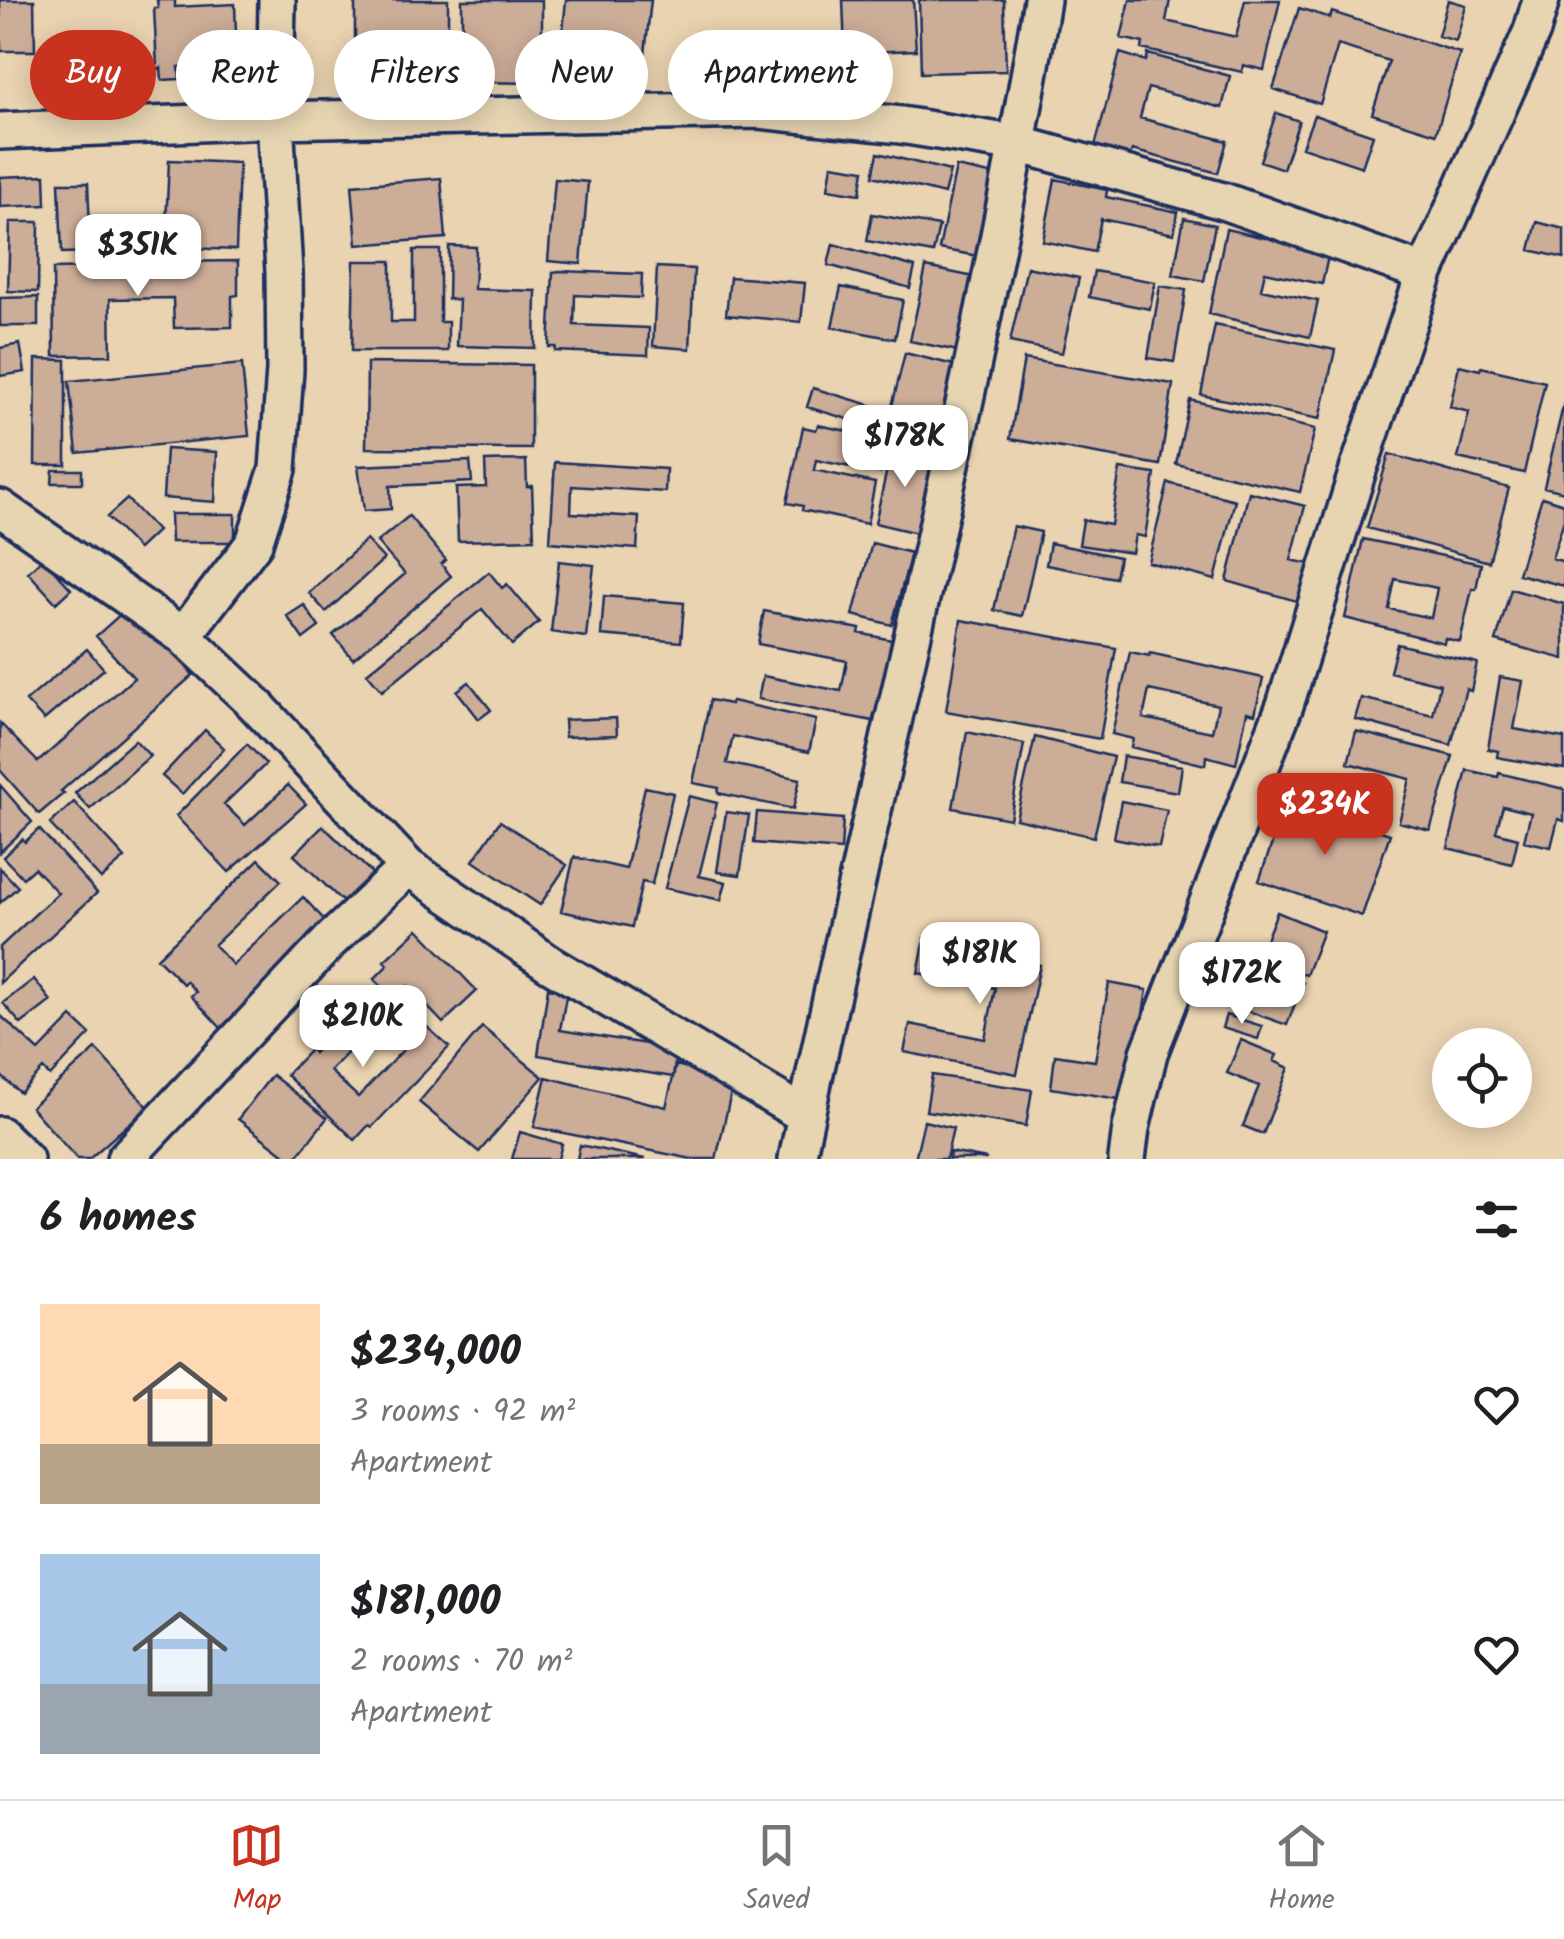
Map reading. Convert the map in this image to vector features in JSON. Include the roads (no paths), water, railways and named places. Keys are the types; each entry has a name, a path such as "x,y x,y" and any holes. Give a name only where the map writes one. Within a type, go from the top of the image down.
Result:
{"street":[{"path":"276,30 277,0"},
{"path":"798,1159 1018,144 1042,0"},
{"path":"1127,1159 1149,1053 1238,817 1285,705 1358,470 1425,273 1532,32 1542,0"},
{"path":"314,119 758,110 901,126 1018,144 1223,201 1425,273"},
{"path":"0,131 275,120 285,370 278,469 254,543 183,636"},
{"path":"0,508 183,636 252,700 408,867 550,964 806,1116"},
{"path":"124,1159 321,950 408,867"},
{"path":"0,1135 25,1159"}]}
